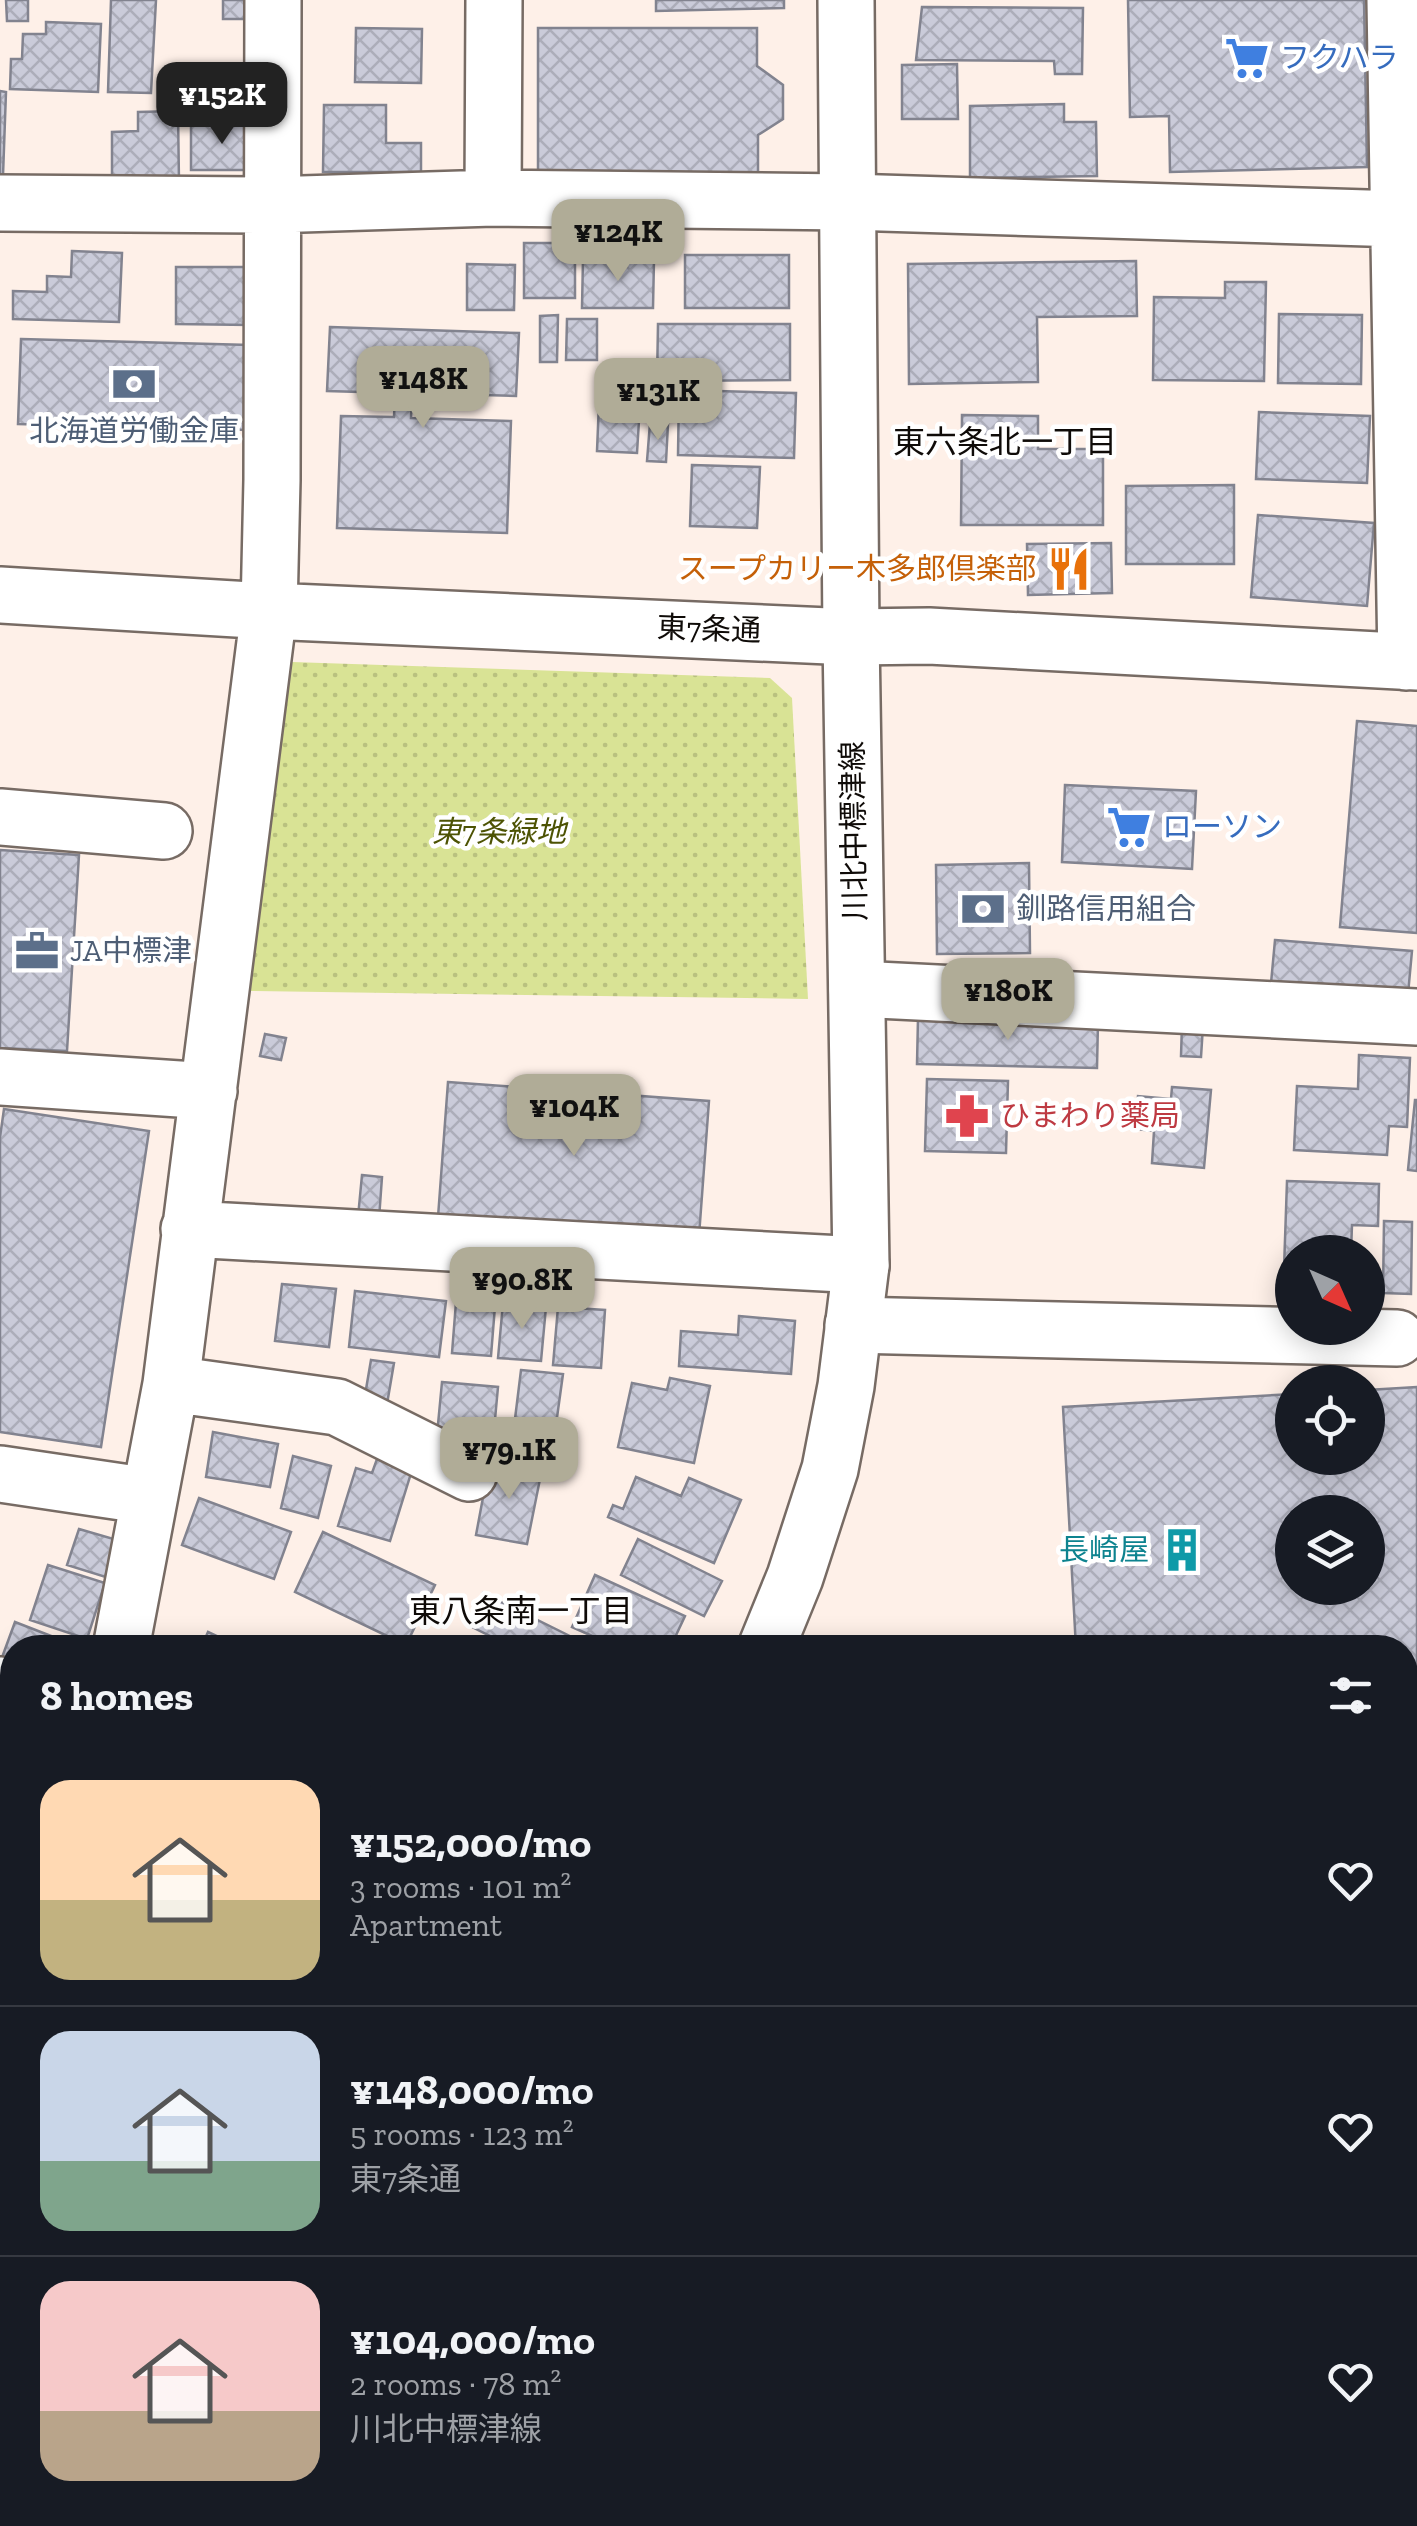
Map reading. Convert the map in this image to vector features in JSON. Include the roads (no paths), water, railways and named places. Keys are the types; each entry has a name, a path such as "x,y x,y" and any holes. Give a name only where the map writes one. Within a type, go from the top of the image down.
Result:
{"street":[{"path":"122,1635 171,1384 269,611 272,0"},
{"path":"492,198 494,0"},
{"name":"川北中標津線","path":"771,1635 795,1577 830,1469 861,1266 846,0"},
{"path":"1395,0 1412,662"},
{"path":"0,203 270,206 492,198 849,202 1400,219"},
{"name":"東7条通","path":"0,595 269,611 851,637 929,636 1412,662"},
{"path":"0,816 164,832"},
{"path":"856,990 1417,1017"},
{"path":"0,1076 209,1091"},
{"path":"188,1229 861,1266"},
{"path":"853,1324 1397,1338"},
{"path":"171,1384 336,1407 469,1473"},
{"path":"0,1474 149,1496"}],"place":[{"name":"フクハラ","path":"1247,58"},
{"name":"北海道労働金庫","path":"134,384"},
{"name":"スープカリー木多郎倶楽部","path":"1069,569"},
{"name":"ローソン","path":"1129,827"},
{"name":"釧路信用組合","path":"983,909"},
{"name":"JA中標津","path":"37,951"},
{"name":"ひまわり薬局","path":"967,1116"},
{"name":"長崎屋","path":"1182,1550"}],"district":[{"name":"東六条北一丁目","path":"1005,442"},
{"name":"東八条南一丁目","path":"521,1611"}],"park label":[{"name":"東7条緑地","path":"499,832"}]}
